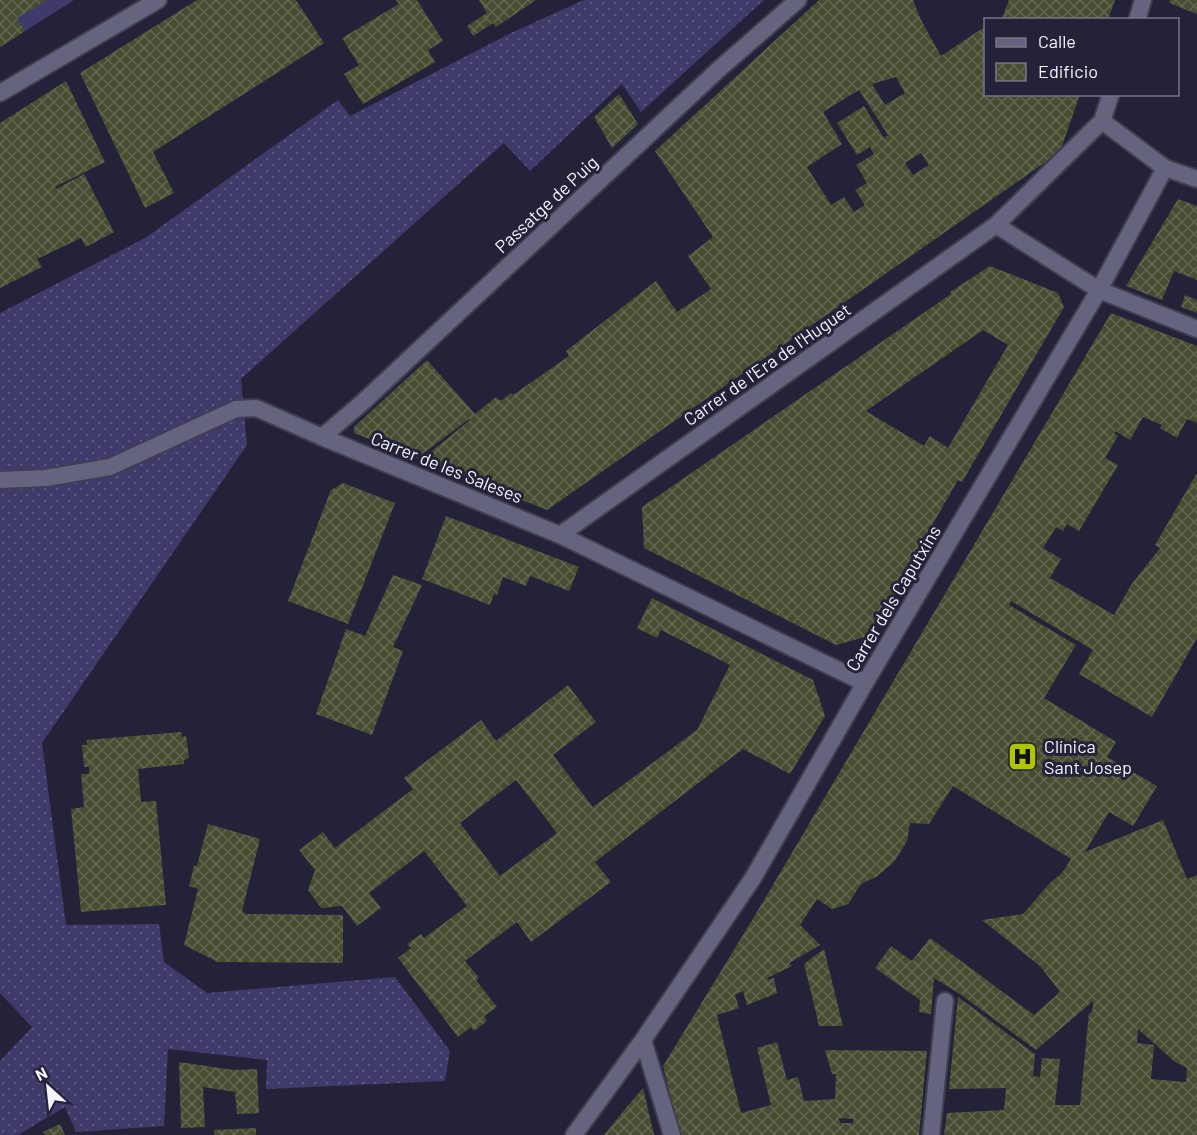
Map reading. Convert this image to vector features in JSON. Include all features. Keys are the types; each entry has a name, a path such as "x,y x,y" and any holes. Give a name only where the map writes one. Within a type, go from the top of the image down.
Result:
{"street":[{"path":"0,93 158,0"},
{"name":"Passatge de Puig","path":"322,437 363,402 718,70 798,0"},
{"path":"1138,18 1143,0"},
{"path":"1110,96 1102,121 1165,168 1197,179"},
{"name":"Carrer de l'Era de l'Huguet","path":"560,535 996,225 1102,121"},
{"name":"Carrer dels Caputxins","path":"574,1135 644,1040 753,878 865,683 1099,291 1165,168"},
{"path":"996,225 1099,291 1197,329"},
{"name":"Carrer de les Saleses","path":"0,480 46,478 110,467 236,409 256,408 560,535 865,683"},
{"path":"931,1135 945,1002"},
{"path":"644,1040 672,1135"}],"shaded area":[{"path":"0,0 74,0 0,47"},
{"path":"584,0 764,0 641,112 622,84 530,171 504,143 241,379 247,445 42,743 66,925 159,924 164,962 207,993 395,977 450,1051 445,1081 266,1089 267,1060 168,1049 164,1126 76,1132 65,1107 18,1135 0,1135 0,1061 32,1027 0,993 0,313 145,238 338,100 350,116 513,32"}],"building":[{"path":"0,0 47,0 17,18 25,31 0,47"},
{"path":"197,0 296,0 324,43 153,152 174,193 145,208 80,73"},
{"path":"396,0 417,0 443,41 428,50 435,62 363,104 344,74 359,65 342,38 399,4"},
{"path":"479,0 536,0 496,27 493,23 473,36 467,26 487,13"},
{"path":"819,0 913,0 941,56 984,27 984,96 1079,96 1060,152 547,510 421,460 469,419 417,458 354,433 354,427 427,360 475,414 496,397 501,401 511,393 513,395 569,356 566,351 656,281 677,312 711,289 688,256 713,237 655,151","holes":["896,77 905,93 885,105 872,84","859,90 888,135 884,138 864,106 837,123 857,155 870,147 874,154 856,165 867,183 855,190 865,205 854,212 844,197 831,205 807,167 842,144 823,112","921,153 929,165 913,175 905,163"]},
{"path":"1009,0 1115,0 1109,18 1002,18"},
{"path":"1170,0 1197,0 1197,14 1169,3"},
{"path":"66,81 105,162 55,187 56,189 84,174 114,232 86,247 81,238 37,259 42,267 0,288 0,123"},
{"path":"619,94 638,124 612,148 594,117"},
{"path":"1178,199 1197,206 1197,280 1174,271 1162,300 1126,286"},
{"path":"990,266 1058,293 1064,307 962,482 958,480 923,541 926,543 872,635 836,645 644,548 642,507 951,294 950,292","holes":["983,330 1008,345 948,448 930,436 924,446 866,411"]},
{"path":"1185,295 1197,300 1197,313 1181,307"},
{"path":"1111,313 1197,346 1197,423 1187,419 1177,438 1160,428 1162,425 1143,417 1130,440 1115,431 1114,433 1118,436 1105,458 1118,465 1079,531 1067,524 1063,531 1056,527 1043,548 1061,559 1050,578 1114,615 1131,585 1160,548 1155,545 1197,473 1197,638 1152,717 1079,674 1093,650 1011,601 1009,605 1076,645 1044,698 1116,742 1107,757 1157,786 1133,826 1109,812 1085,852 1163,820 1187,879 1197,875 1197,1135 944,1135 947,1113 1004,1110 1006,1088 949,1089 958,997 1035,1054 1033,1076 1040,1077 1042,1058 1060,1059 1055,1105 1080,1105 1089,1013 1093,1007 1093,1001 1036,1050 960,994 934,978 931,1014 919,1012 920,1000 875,968 891,946 912,961 930,938 1034,1015 1060,992 1040,966 982,920 1023,914 1050,883 1062,873 1071,859 953,786 929,824 910,823 907,841 894,862 876,877 861,884 848,904 832,909 817,899 800,925 820,945 789,963 792,966 767,978 768,980 774,978 777,993 747,1005 743,991 735,995 739,1008 717,1015 741,1113 771,1105 757,1048 777,1042 787,1080 798,1077 804,1101 835,1099 836,1074 832,1074 825,1050 927,1051 919,1135 680,1135 663,1066 751,922","holes":["1138,1029 1175,1062 1187,1068 1186,1082 1151,1079 1154,1045 1137,1043","839,1118 853,1119 853,1123 840,1123"]},
{"path":"343,483 395,503 348,624 288,601 331,490"},
{"path":"446,516 579,567 569,591 530,576 526,586 503,577 497,595 494,594 490,605 422,579"},
{"path":"393,575 422,585 393,647 403,651 372,735 316,714 346,629 365,636"},
{"path":"652,598 813,680 825,716 790,774 743,749 595,862 611,882 531,942 517,922 465,961 479,978 476,980 497,1007 484,1016 487,1021 474,1031 471,1027 458,1037 398,958 411,948 407,944 421,934 424,938 467,906 424,851 369,893 381,908 357,926 342,906 321,908 308,890 315,870 299,850 323,832 335,848 413,789 404,778 481,720 496,741 568,685 596,722 553,755 593,807 697,730 730,665 661,630 657,638 637,628","holes":["516,780 557,833 500,876 460,823"]},
{"path":"181,732 182,737 186,736 189,758 184,760 184,764 138,769 141,802 156,801 166,905 81,912 71,809 84,807 81,774 89,774 89,767 84,767 82,745 87,745 87,740"},
{"path":"208,824 260,839 242,911 246,914 343,915 343,963 218,962 184,945 198,889 189,886"},
{"path":"824,949 843,1026 819,1026 804,964"},
{"path":"179,1062 234,1070 257,1069 259,1113 237,1114 235,1092 203,1087 205,1127 181,1128"},
{"path":"643,1088 654,1135 604,1135 625,1109"},
{"path":"60,1124 65,1135 45,1135 43,1132"},
{"path":"256,1128 256,1135 214,1135 214,1130"}],"place":[{"name":"Clínica Sant Josep","path":"1023,756"}]}
